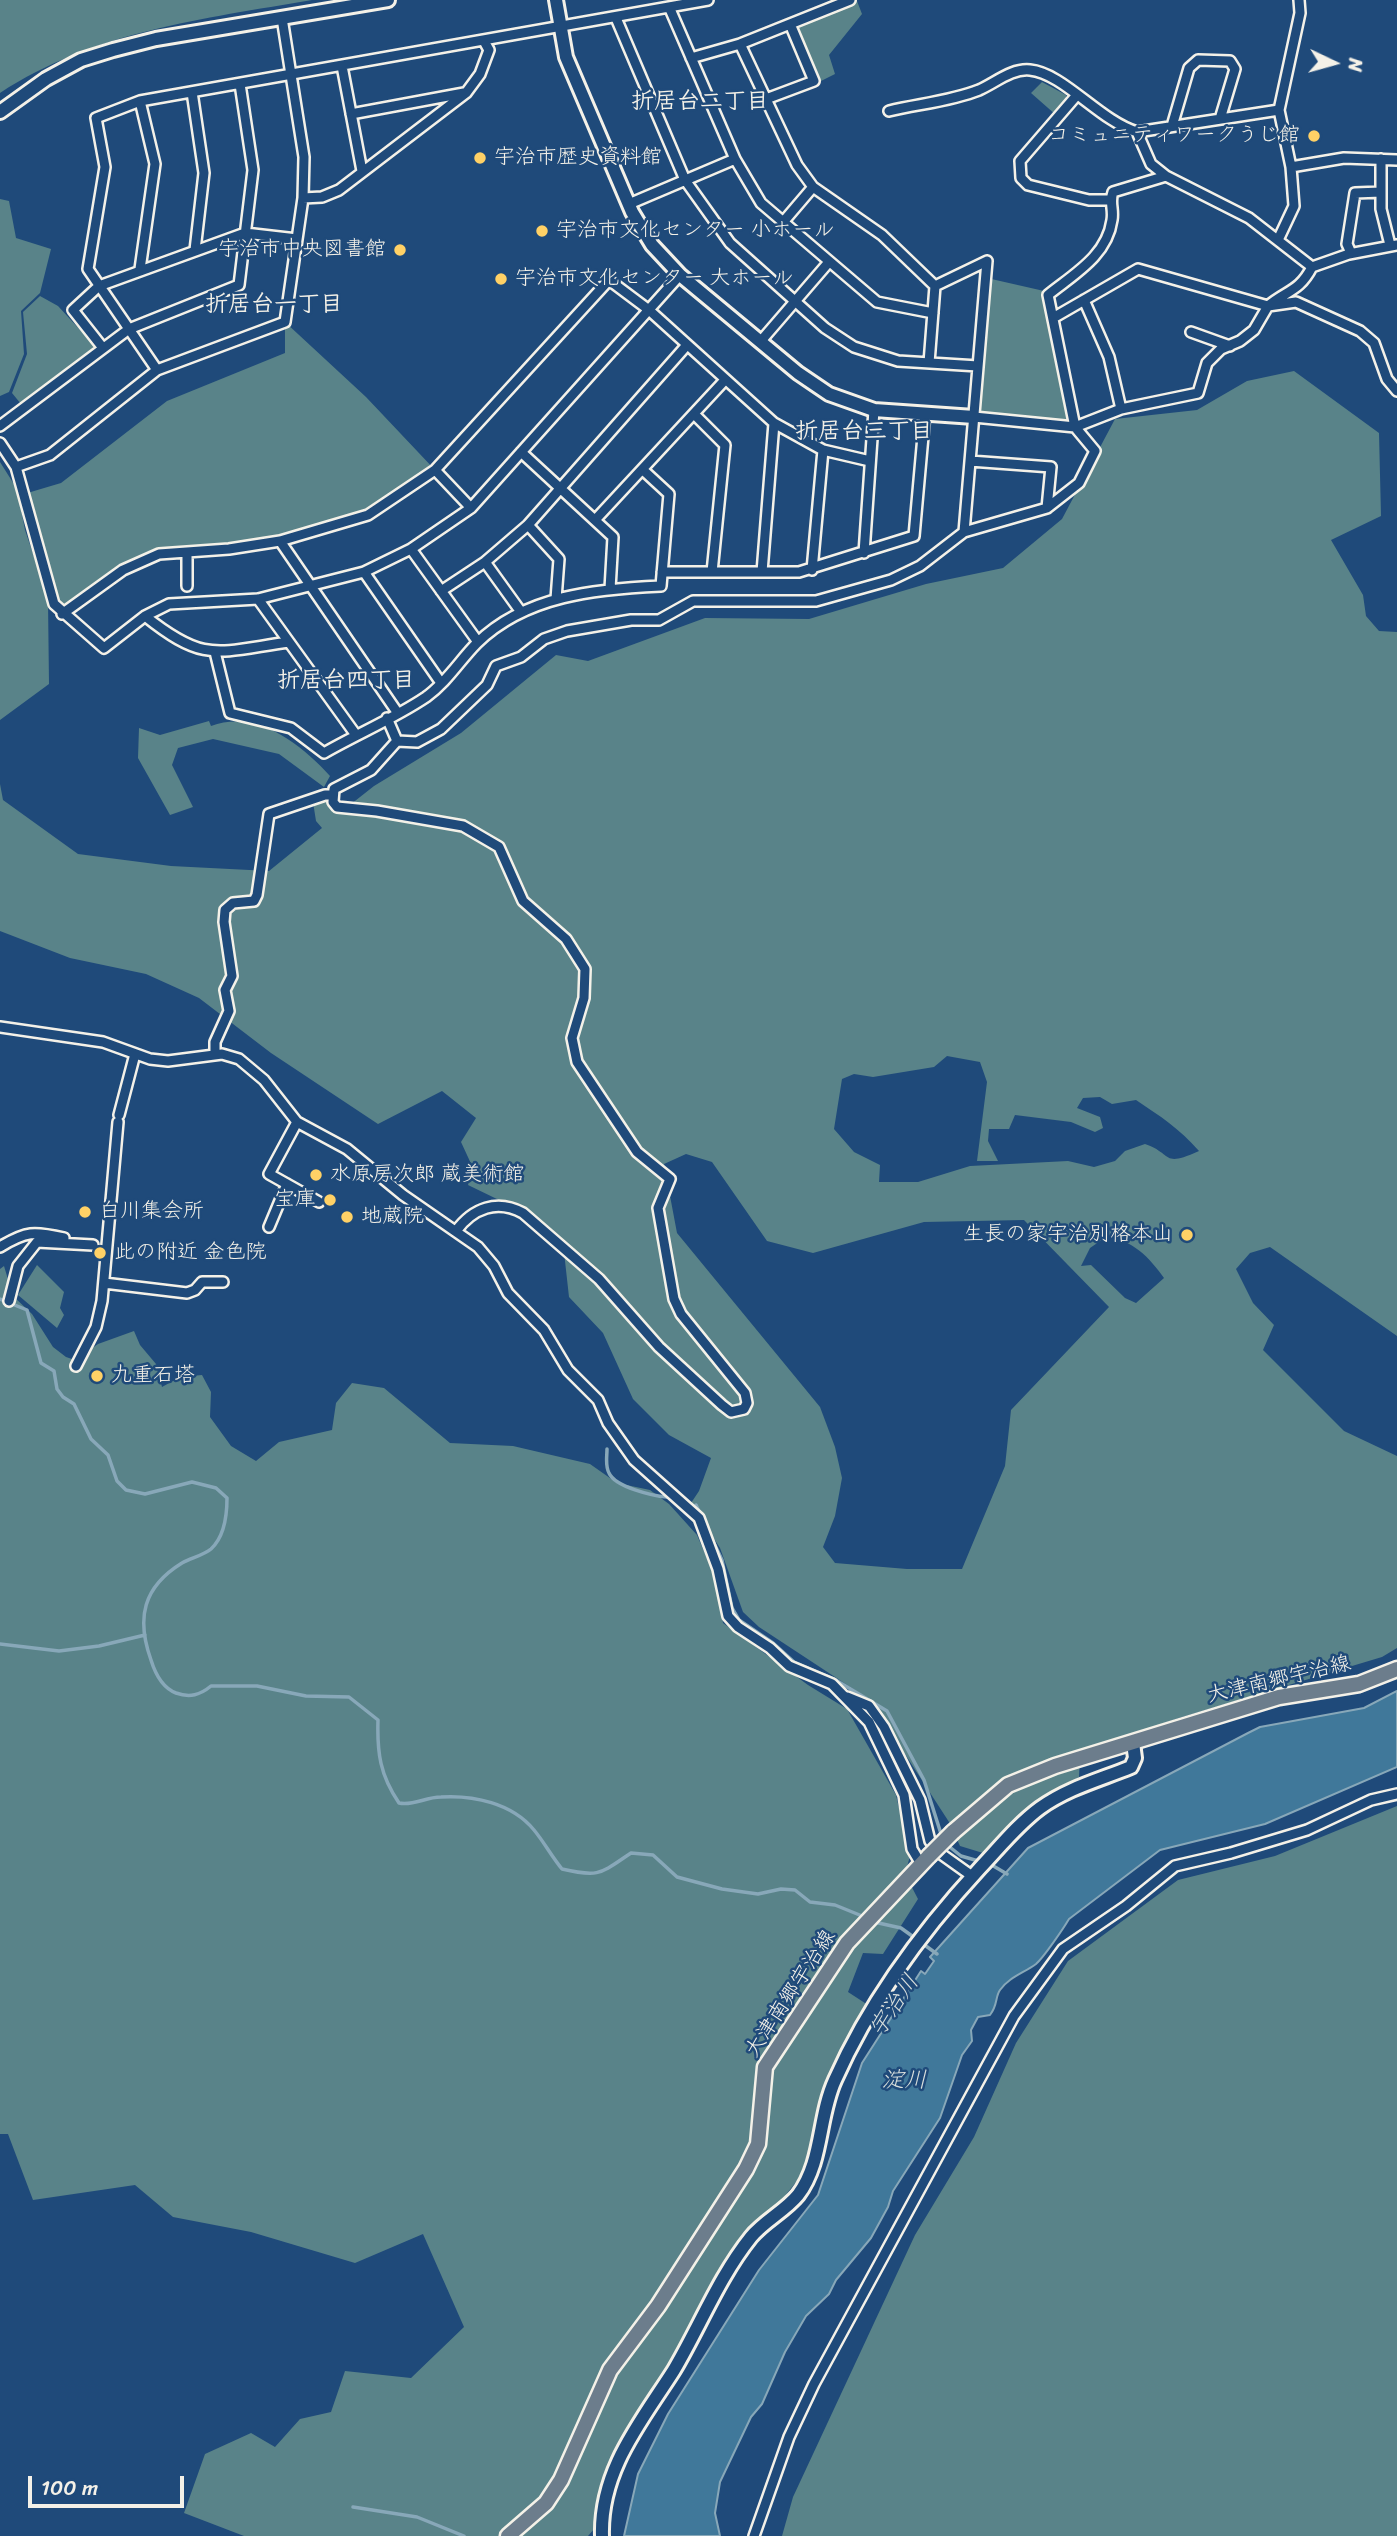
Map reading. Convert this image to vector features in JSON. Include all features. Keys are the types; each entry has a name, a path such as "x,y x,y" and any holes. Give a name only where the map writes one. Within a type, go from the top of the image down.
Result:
{"main road":[{"name":"大津南郷宇治線","path":"508,2536 546,2503 610,2370 659,2306 746,2169 758,2144 765,2067 827,1970 857,1932 953,1832 988,1798 1008,1785 1055,1766 1279,1698 1359,1684 1397,1669"}],"street":[{"path":"0,112 46,79 81,60 156,39 388,0"},
{"path":"556,0 566,57 629,204 652,245 680,275 797,373 829,394 874,410 1075,427 1121,409 1198,393 1207,363 1221,349 1254,330 1268,306 1280,296 1297,291 1312,267 1351,253 1394,245 1381,209 1381,159"},
{"path":"157,370 88,269 105,167 96,118 140,101 670,9 708,0"},
{"path":"691,58 740,44 850,0"},
{"path":"1278,240 1294,205 1291,167 1279,110 1300,13 1299,0"},
{"path":"670,9 735,159 761,203 877,302 933,313"},
{"path":"16,467 50,455 157,370 285,322 303,198 304,157 293,74 282,18"},
{"path":"616,18 685,180 730,243 794,302 825,328 854,347 898,361 978,366"},
{"path":"766,99 814,81 790,24"},
{"path":"303,198 322,197 340,190 466,93 480,74 489,50 484,41"},
{"path":"740,44 797,166 813,187 882,235 935,286"},
{"path":"1172,127 1189,68 1198,60 1230,61 1235,69 1220,119"},
{"path":"342,65 362,171"},
{"path":"889,111 978,91 1009,74 1030,69 1063,84 1118,126 1137,132 1279,110"},
{"path":"0,426 129,329 239,285 253,170 240,84"},
{"path":"192,92 204,173 195,250"},
{"path":"351,114 466,93"},
{"path":"1077,95 1020,161 1018,170 1028,185 1088,200 1109,200"},
{"path":"140,101 155,164 140,269"},
{"path":"1137,132 1151,164 1166,176 1249,218 1312,267"},
{"path":"1291,167 1344,158 1397,160"},
{"path":"629,204 735,159"},
{"path":"397,741 417,743 428,739 487,685 496,666 522,657 544,639 566,631 631,620 659,620 693,601 816,601 891,580 920,566 964,532 1047,508 1079,483 1095,451 1075,427 1048,295 1102,251 1113,218 1109,200 1112,192 1166,176"},
{"path":"784,221 813,187"},
{"path":"1351,253 1347,244 1355,192 1381,192"},
{"path":"103,348 73,310 99,286 245,233 297,239"},
{"path":"935,286 987,261 964,532"},
{"path":"760,342 829,262"},
{"path":"1053,318 1138,269 1268,306 1296,302 1360,331 1374,343 1387,379 1397,391"},
{"path":"0,443 16,467 54,604 62,614 104,648 145,616 188,595 258,599 364,572 411,549 471,508 680,275"},
{"path":"62,614 123,570 159,554 281,541 368,515 435,470 610,280 649,310 774,423 823,450 870,461"},
{"path":"929,363 935,286"},
{"path":"1084,300 1109,357 1121,409"},
{"path":"1191,332 1230,346"},
{"path":"441,591 485,562 528,525 688,345"},
{"path":"595,520 725,380"},
{"path":"864,553 874,410"},
{"path":"694,414 725,445 712,572"},
{"path":"663,572 812,569 915,536 925,414"},
{"path":"762,572 774,423"},
{"path":"812,569 823,450"},
{"path":"521,452 613,537 610,589"},
{"path":"970,461 1051,467 1047,508"},
{"path":"435,470 471,508"},
{"path":"215,652 230,713 291,729 324,753 426,696 478,642 521,612 555,599 610,589 661,586 669,494 643,470"},
{"path":"528,525 559,559 555,599"},
{"path":"281,541 397,712"},
{"path":"411,549 478,642"},
{"path":"187,552 188,595"},
{"path":"485,562 521,612"},
{"path":"364,572 441,683"},
{"path":"258,599 356,735"},
{"path":"145,616 185,645 215,652 289,642"},
{"path":"387,718 397,741"},
{"path":"397,741 371,769 334,789 332,795 337,807 377,811 475,831 504,854 515,887 523,901 573,948 585,969 586,981 572,1038 577,1062 637,1152 670,1179 658,1208 674,1299 681,1314 745,1393 747,1403 744,1409 731,1412 722,1405 659,1347 598,1279 523,1213 513,1207 482,1208 466,1217 456,1230"},
{"path":"215,1055 215,1042 229,1011 225,990 232,976 224,922 225,910 233,903 254,901 257,895 269,814 332,795"},
{"path":"0,1027 78,1037 168,1061 215,1055 239,1059 253,1068 298,1122 347,1149 403,1195 478,1247 494,1266 508,1293 544,1330 568,1370 598,1401 608,1423 634,1460 699,1518 718,1569 728,1616 738,1628 770,1648 789,1666 832,1684 869,1723 904,1796 912,1849 925,1860"},
{"path":"76,1366 96,1327 104,1283 118,1119 135,1054"},
{"path":"298,1122 269,1174 320,1202"},
{"path":"269,1227 287,1184"},
{"path":"0,1248 22,1233 37,1233 106,1248"},
{"path":"9,1301 18,1266 37,1242 93,1245"},
{"path":"104,1283 187,1293 195,1290 202,1282 223,1282"},
{"path":"846,1697 869,1706 884,1727 920,1800 930,1841 937,1851 976,1872"},
{"path":"602,2536 606,2496 623,2447 674,2370 736,2258 753,2235 796,2197 808,2178 830,2091 846,2054 912,1946 976,1872 1038,1809 1072,1788 1130,1767 1135,1758 1133,1743"},
{"path":"754,2536 789,2437 814,2384 1014,2016 1063,1949 1126,1906 1175,1866 1231,1853 1307,1830 1371,1800 1397,1794"}],"green space":[{"path":"0,0 312,0 190,21 111,41 36,72 0,93"},
{"path":"857,1 862,14 829,55 835,74 817,83 795,27"},
{"path":"1042,82 1066,95 1067,103 1056,115 1031,93"},
{"path":"0,199 9,201 16,238 51,249 40,293 21,311 24,354 9,392 0,396"},
{"path":"987,278 1044,291 1072,423 981,413 977,410"},
{"path":"40,296 58,306 94,345 92,352 21,404 12,393 27,354 23,312"},
{"path":"285,322 366,397 435,470 368,515 280,541 159,554 123,570 62,614 48,601 49,684 0,720 0,462 17,489 25,530 45,589 24,494 61,483 167,401 285,353"},
{"path":"1294,371 1379,433 1381,516 1331,540 1363,595 1366,616 1379,631 1397,632 1397,1336 1270,1247 1250,1253 1236,1269 1253,1303 1274,1325 1263,1350 1344,1431 1397,1456 1397,1648 1382,1657 1179,1718 1080,1752 1079,1777 1029,1806 983,1853 960,1846 949,1822 870,1700 759,1627 743,1612 720,1548 691,1503 699,1491 711,1458 669,1435 633,1399 603,1333 569,1297 563,1243 521,1206 501,1201 468,1185 473,1168 461,1142 476,1118 442,1091 378,1124 271,1053 199,998 146,974 70,958 0,931 0,784 3,800 78,854 171,866 269,871 322,828 316,821 313,802 327,798 333,812 341,812 374,786 461,733 556,655 588,661 705,618 809,619 926,584 1003,568 1062,519 1115,419 1197,410 1247,381","holes":["947,1056 980,1062 987,1082 977,1161 998,1161 988,1141 989,1129 1009,1129 1015,1115 1071,1122 1095,1132 1103,1128 1100,1117 1077,1108 1083,1098 1100,1097 1112,1104 1136,1100 1177,1129 1199,1151 1173,1159 1145,1144 1125,1151 1115,1161 1094,1167 1068,1161 970,1166 918,1182 879,1182 880,1165 854,1152 834,1129 842,1079 854,1074 873,1077 934,1067","686,1154 712,1162 767,1241 813,1253 924,1222 1024,1220 1109,1307 1011,1410 1005,1466 962,1569 907,1569 835,1563 823,1547 835,1516 842,1478 835,1447 820,1407 677,1233 664,1164","1106,1237 1124,1242 1146,1257 1164,1278 1136,1303 1125,1298 1091,1265 1081,1266 1090,1248"]},
{"path":"209,721 211,726 245,722 277,733 306,752 330,776 324,787 279,754 213,739 178,748 172,765 193,807 170,815 138,758 139,728 160,735"},
{"path":"37,1265 64,1292 60,1308 64,1315 57,1328 18,1295"},
{"path":"4,1266 13,1296 32,1314 53,1347 66,1357 75,1360 98,1344 134,1331 140,1345 156,1364 162,1387 180,1377 202,1375 211,1392 210,1417 231,1446 256,1461 279,1442 332,1430 336,1403 352,1383 384,1388 450,1443 513,1446 590,1464 617,1483 650,1490 669,1504 697,1535 718,1584 723,1623 808,1685 847,1709 896,1795 910,1856 905,1874 918,1899 883,1954 863,1953 848,1992 868,2005 801,2176 740,2251 636,2415 602,2487 601,2521 588,2536 244,2536 184,2513 205,2454 251,2433 275,2447 300,2419 331,2412 345,2371 411,2378 464,2327 423,2234 355,2263 251,2232 173,2217 135,2185 33,2200 8,2134 0,2134 0,1269"},
{"path":"1397,1806 1397,2536 782,2536 793,2497 915,2235 974,2137 1016,2043 1068,1961 1178,1880 1275,1856"}],"water":[{"name":"淀川","path":"1397,1691 1397,1767 1265,1824 1160,1850 1069,1919 1036,1964 1004,1986 998,1993 990,2015 978,2017 971,2030 972,2041 962,2055 940,2118 893,2191 888,2207 871,2238 836,2280 829,2294 806,2316 785,2352 762,2404 751,2417 720,2482 715,2513 720,2536 624,2536 638,2474 668,2414 759,2270 818,2195 862,2063 921,1971 925,1974 934,1961 930,1957 1028,1848 1260,1727 1364,1708"}],"waterway":[{"path":"0,1299 27,1310 41,1363 54,1371 57,1389 74,1404 91,1439 108,1455 117,1481 126,1490 145,1494 192,1482 216,1488 227,1498 224,1525 215,1544 208,1551 169,1572 151,1593 146,1605 146,1645 157,1675 171,1691 190,1695 211,1686 257,1686 306,1696 349,1697 378,1720 381,1763 399,1803 453,1797 479,1799 503,1807 515,1813 534,1830 562,1869 585,1873 600,1872 631,1853 653,1855 677,1877 722,1889 758,1894 781,1889 795,1890 810,1902 835,1905 867,1918"},
{"path":"607,1449 609,1473 619,1483 635,1490 667,1497"},
{"path":"696,1505 722,1560 732,1608 739,1620 773,1643 794,1662 834,1679 887,1711 924,1780 942,1837"},
{"path":"0,1644 59,1651 99,1646 145,1635"},
{"path":"946,1844 961,1856 982,1862"},
{"path":"990,1864 1007,1874"},
{"path":"874,1922 901,1928 937,1954"},
{"path":"353,2507 417,2517 464,2536"}],"place":[{"name":"コミュニティワークうじ館","path":"1314,136"},
{"name":"宇治市歴史資料館","path":"480,158"},
{"name":"宇治市文化センター 小ホール","path":"542,231"},
{"name":"宇治市中央図書館","path":"400,250"},
{"name":"宇治市文化センター 大ホール","path":"501,279"},
{"name":"水原房次郎 蔵美術館","path":"316,1175"},
{"name":"宝庫","path":"330,1200"},
{"name":"白川集会所","path":"85,1212"},
{"name":"地蔵院","path":"347,1217"},
{"name":"生長の家宇治別格本山","path":"1187,1235"},
{"name":"此の附近 金色院","path":"100,1253"},
{"name":"九重石塔","path":"97,1376"}],"district":[{"name":"折居台二丁目","path":"700,102"},
{"name":"折居台一丁目","path":"274,305"},
{"name":"折居台三丁目","path":"864,432"},
{"name":"折居台四丁目","path":"346,681"}],"water label":[{"name":"宇治川","path":"895,2006"}]}
